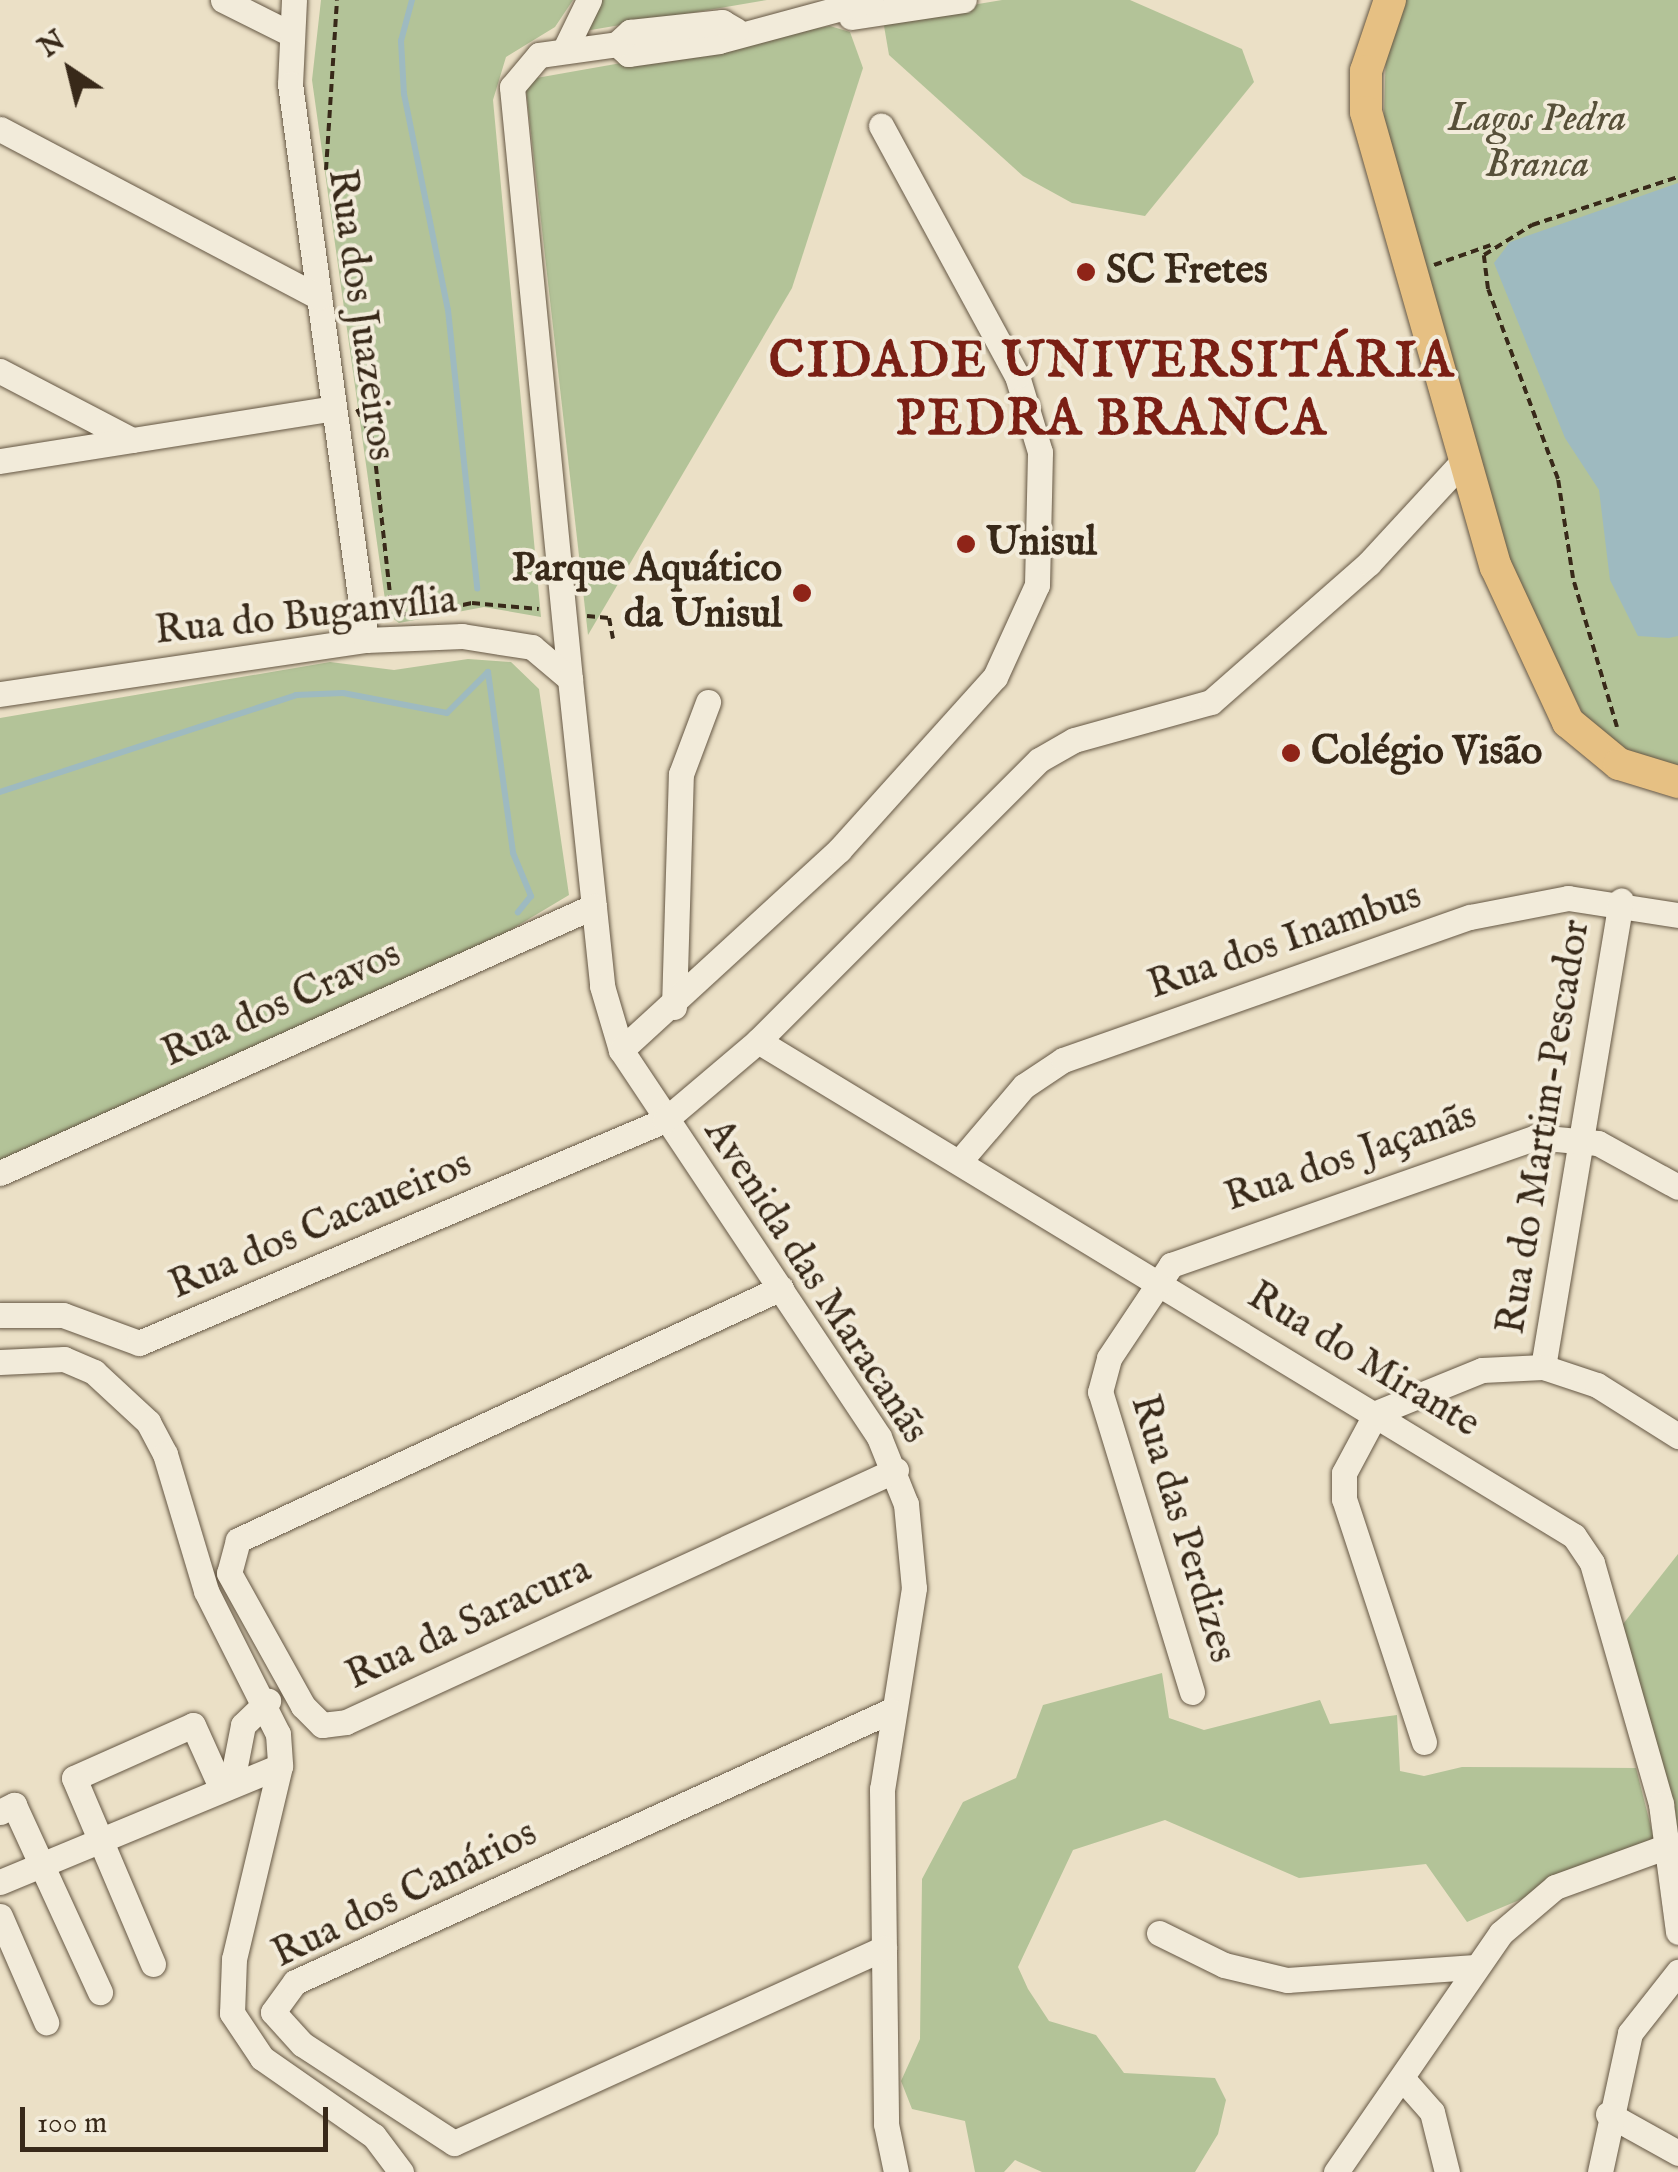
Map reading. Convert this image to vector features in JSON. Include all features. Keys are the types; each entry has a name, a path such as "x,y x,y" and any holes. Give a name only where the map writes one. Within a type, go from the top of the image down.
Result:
{"main road":[{"path":"1390,0 1366,70 1366,112 1463,461 1502,580 1568,722 1619,764 1678,782"}],"street":[{"path":"223,0 288,33"},
{"name":"Rua dos Juazeiros","path":"294,0 288,33 319,298 342,404 366,640"},
{"path":"564,51 589,0"},
{"path":"665,1120 621,1050 594,906 512,87 539,55 617,44 628,54 836,12 871,0"},
{"path":"836,12 855,18 964,0"},
{"path":"621,1050 674,1006 839,850 995,676 1037,585 1040,452 1017,376 881,126"},
{"path":"0,129 319,298"},
{"path":"0,370 132,440"},
{"path":"0,461 342,404"},
{"name":"Avenida das Maracanãs","path":"896,2172 886,2124 884,1948 890,1711 914,1588 896,1470 781,1288 665,1120 758,1041 1038,760 1074,740 1211,702 1369,563 1463,461"},
{"name":"Rua do Buganvília","path":"0,694 366,640 513,640 570,679"},
{"path":"674,1006 681,774 708,702"},
{"name":"Rua dos Inambus","path":"959,1162 1024,1086 1063,1060 1470,917 1568,898 1622,900 1678,915"},
{"name":"Rua do Martim-Pescador","path":"1544,1367 1622,900"},
{"name":"Rua dos Cravos","path":"0,1173 594,906"},
{"name":"Rua do Mirante","path":"758,1041 1550,1517 1586,1551 1665,1847 1678,1932"},
{"name":"Rua dos Cacaueiros","path":"0,1316 45,1312 127,1342 151,1339 665,1120"},
{"path":"1581,1139 1678,1187"},
{"name":"Rua dos Jaçanãs","path":"1156,1280 1189,1254 1513,1143 1581,1139"},
{"name":"Rua das Perdizes","path":"1156,1280 1100,1392 1192,1692"},
{"name":"Rua da Saracura","path":"781,1288 238,1540 229,1573 304,1706 322,1725 346,1722 896,1470"},
{"path":"0,1362 64,1359 94,1372 148,1422 180,1489 206,1590 268,1701 280,1766 234,1959 232,2013 262,2058 374,2136 402,2172"},
{"path":"1424,1742 1344,1499 1344,1473 1376,1412 1482,1370 1544,1367 1597,1385 1678,1436"},
{"path":"226,1783 243,1725 268,1701"},
{"name":"Rua dos Canários","path":"884,1948 454,2143 302,2044 273,2012 296,1982 890,1711"},
{"path":"153,1964 74,1778 193,1725 226,1783"},
{"path":"0,1882 100,1835 226,1783 280,1766"},
{"path":"0,1812 14,1806 100,1992"},
{"path":"1336,2172 1402,2078 1472,1967 1556,1887 1665,1847"},
{"path":"0,1916 46,2022"},
{"path":"1160,1933 1224,1965 1287,1980 1472,1967"},
{"path":"1600,2172 1608,2114 1630,2033 1678,1972"},
{"path":"1402,2078 1432,2112 1447,2172"},
{"path":"1608,2114 1678,2153"}],"path":[{"path":"324,184 337,0"},
{"path":"1412,275 1678,177"},
{"path":"1493,245 1483,271 1558,479 1618,739"},
{"path":"342,404 373,440 396,612 472,603 608,618 613,640"}],"green space":[{"path":"321,0 573,0 555,27 506,57 493,100 541,617 484,607 399,623 387,614 312,80"},
{"path":"600,0 767,0 585,31"},
{"path":"1002,0 1130,0 1242,49 1254,82 1145,216 1072,203 1023,176 889,55 883,20"},
{"name":"Lagos Pedra Branca","path":"1405,0 1678,0 1678,770 1643,764 1589,726 1515,581 1384,117 1386,47"},
{"path":"830,26 850,32 863,68 792,288 588,635 525,80"},
{"path":"468,659 511,662 539,689 569,895 497,938 0,1161 0,718 330,662 394,670"},
{"path":"1678,1554 1678,1921 1616,1633"},
{"path":"1162,1673 1169,1718 1204,1730 1320,1700 1330,1724 1397,1715 1400,1771 1424,1776 1462,1767 1636,1768 1655,1843 1467,1922 1426,1864 1299,1878 1165,1820 1073,1850 1018,1967 1028,1989 1049,2021 1096,2035 1124,2073 1215,2078 1226,2100 1218,2134 1195,2172 1042,2172 1015,2160 1004,2172 975,2172 965,2121 912,2109 901,2081 920,2039 922,1879 963,1802 1016,1778 1043,1705"}],"water":[{"path":"1678,183 1678,636 1669,638 1638,636 1610,580 1599,490 1565,438 1494,263 1510,242"}],"waterway":[{"path":"412,0 401,41 404,94 448,310 477,588"},
{"path":"488,672 513,853 531,896 518,912"},
{"path":"0,792 296,695 343,693 447,713 488,672"}],"place":[{"name":"SC Fretes","path":"1086,272"},
{"name":"Unisul","path":"966,544"},
{"name":"Parque Aquático da Unisul","path":"802,593"},
{"name":"Colégio Visão","path":"1291,753"}],"district":[{"name":"CIDADE UNIVERSITÁRIA PEDRA BRANCA","path":"1112,391"}]}
